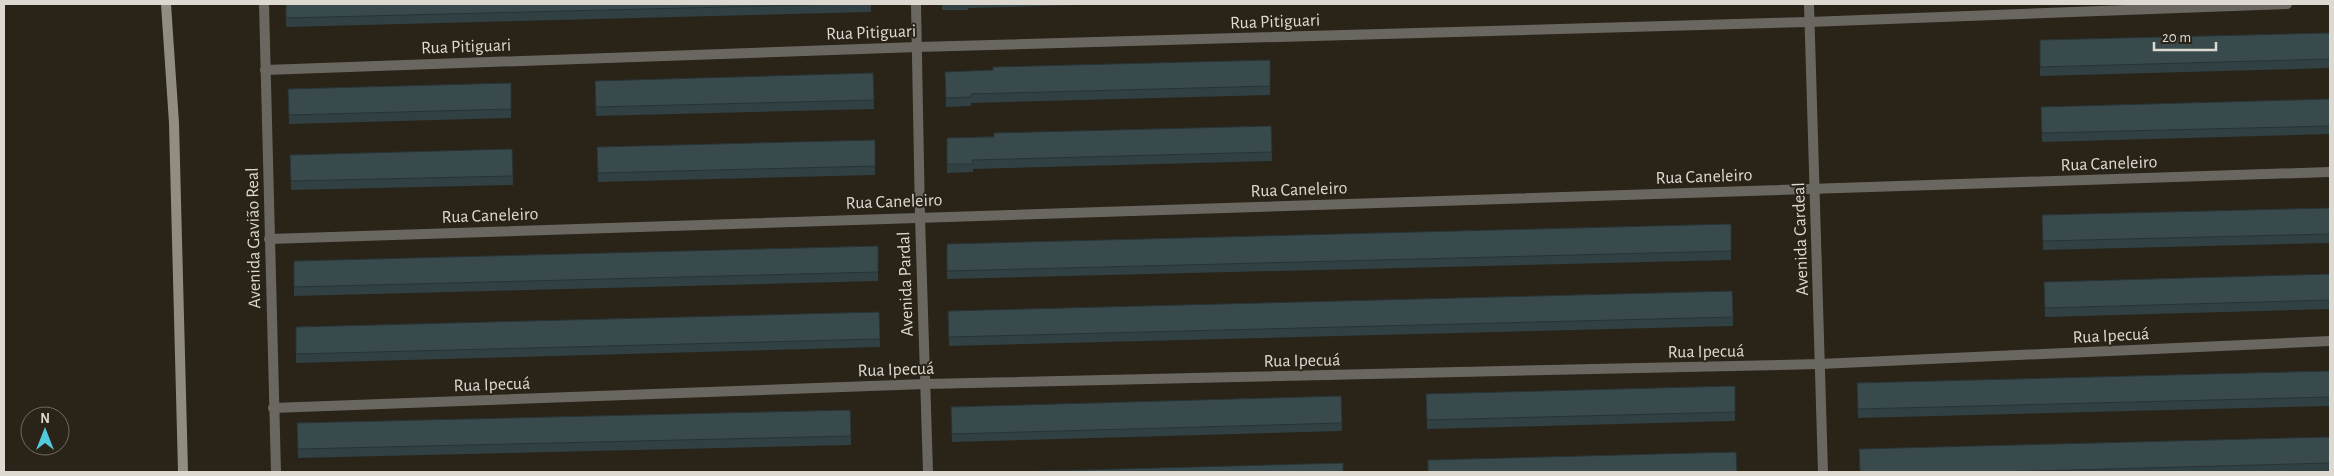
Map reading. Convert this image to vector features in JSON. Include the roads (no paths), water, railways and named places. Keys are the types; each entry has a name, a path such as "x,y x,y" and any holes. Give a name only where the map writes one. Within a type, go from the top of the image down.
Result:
{"main road":[{"path":"166,4 174,123 183,472"}],"street":[{"name":"Avenida Gavião Real","path":"264,4 276,472"},
{"name":"Avenida Pardal","path":"916,4 928,472"},
{"name":"Avenida Cardeal","path":"1809,4 1823,472"},
{"name":"Rua Pitiguari","path":"265,70 918,47 1809,22 2287,4"},
{"name":"Rua Caneleiro","path":"269,239 2330,172"},
{"name":"Rua Ipecuá","path":"273,408 925,384 1820,364 2330,341"}]}
